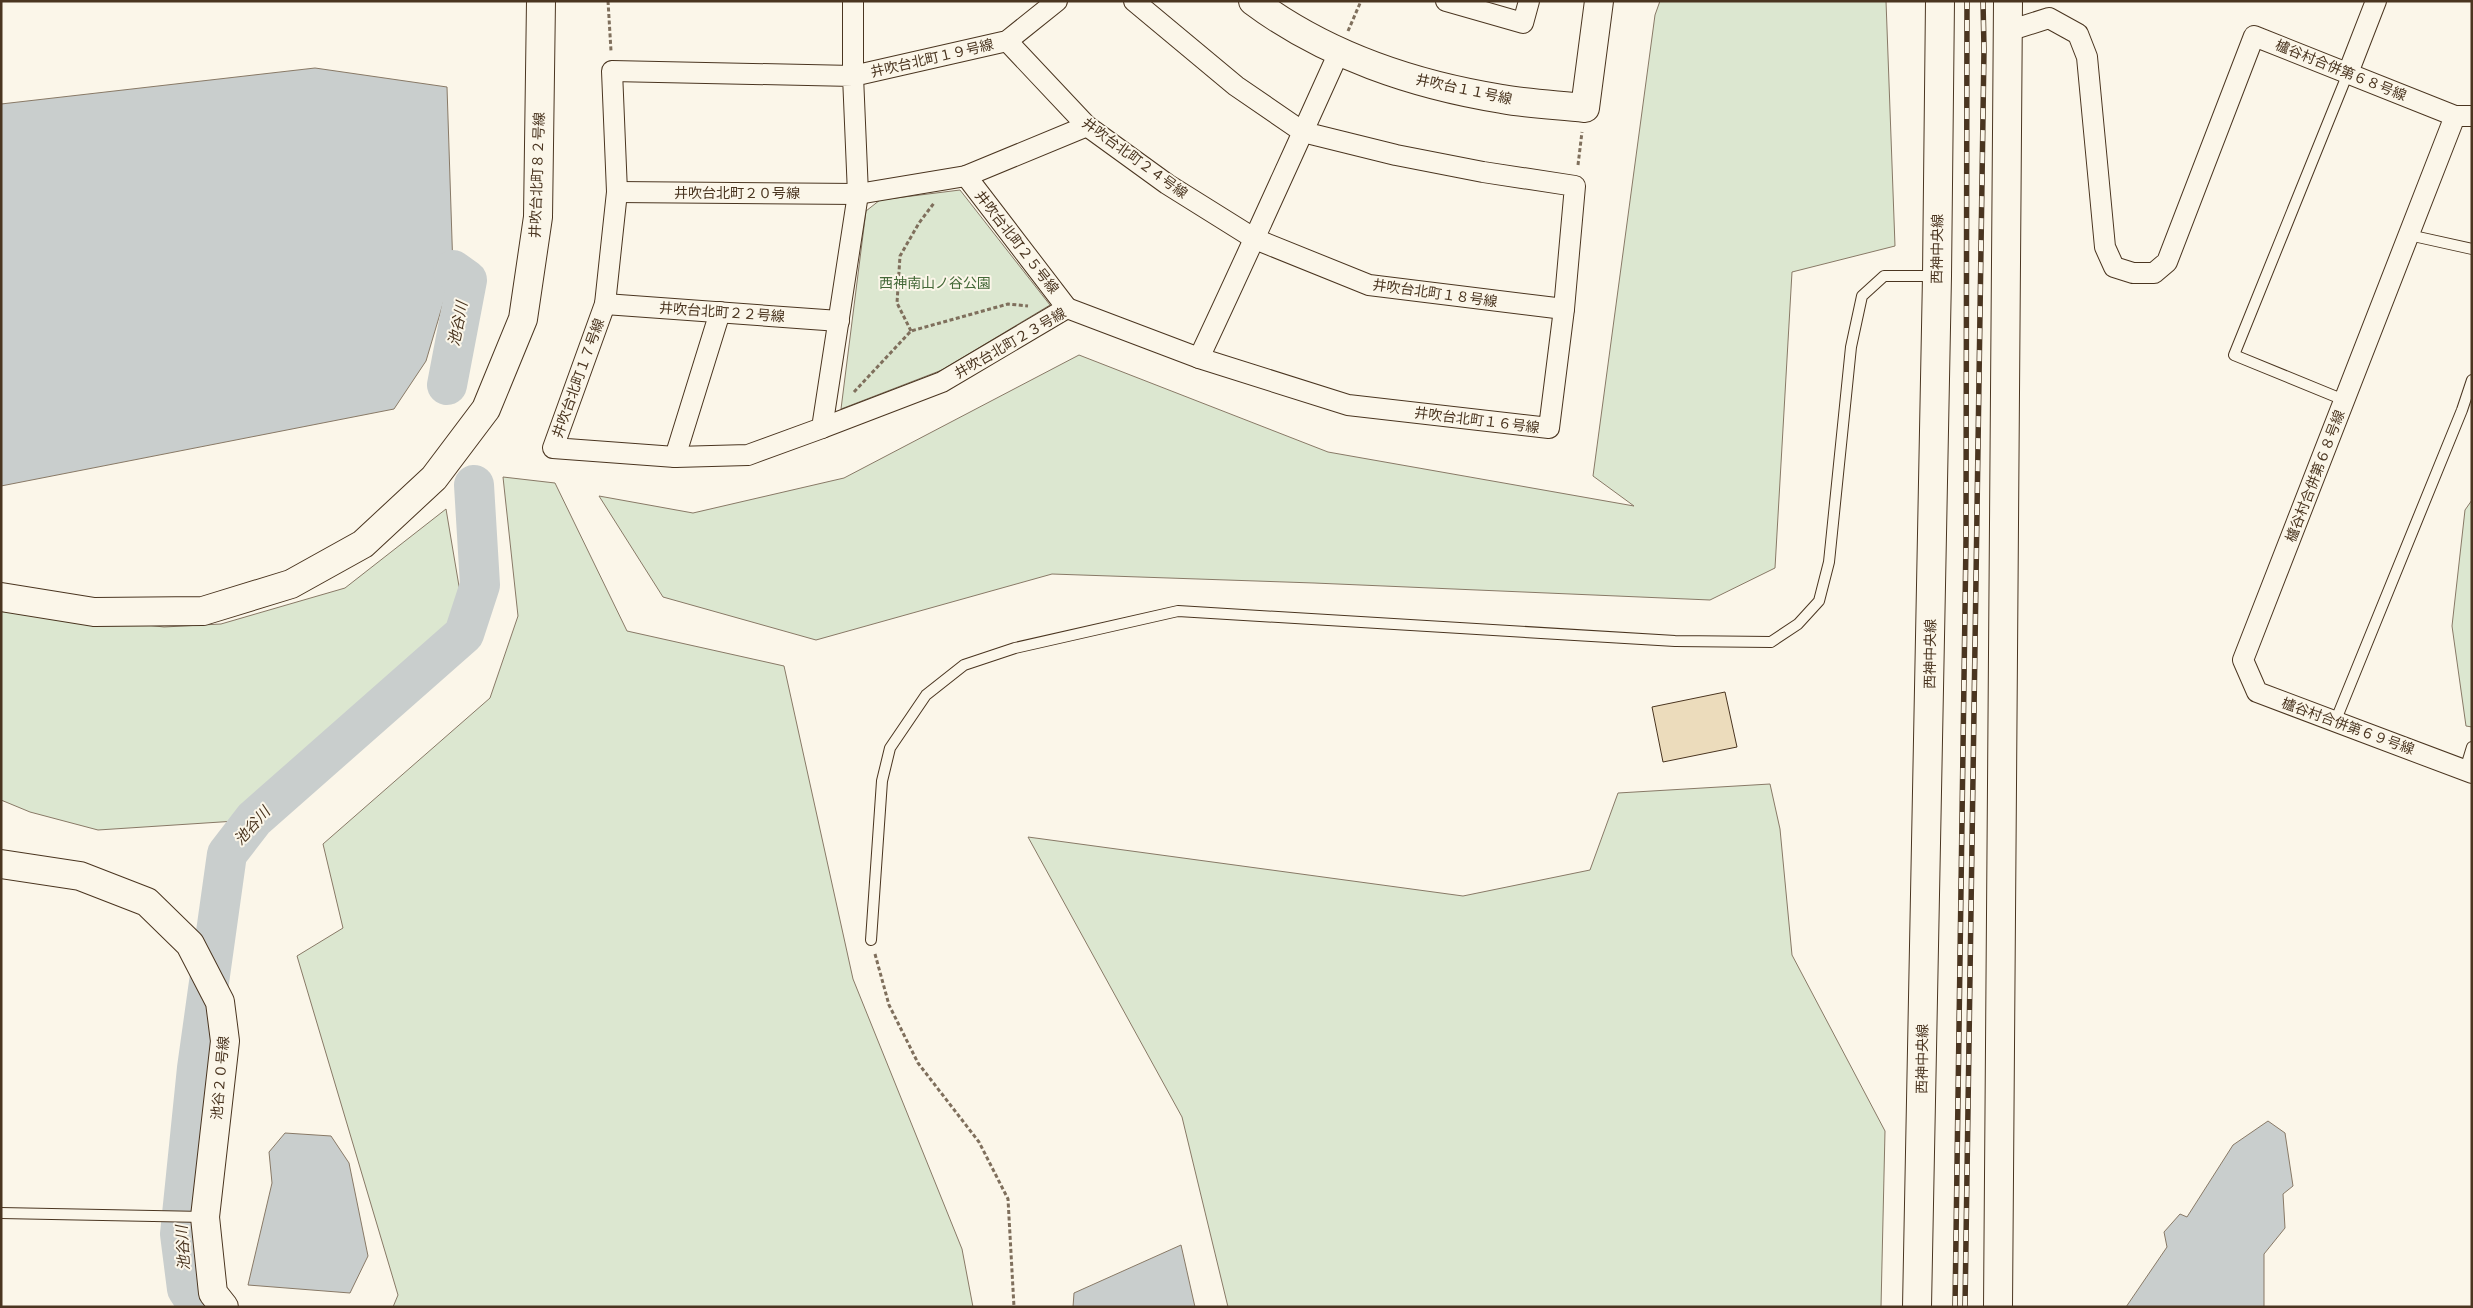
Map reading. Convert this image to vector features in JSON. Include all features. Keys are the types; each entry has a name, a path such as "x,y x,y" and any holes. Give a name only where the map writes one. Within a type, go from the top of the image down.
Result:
{"street":[{"name":"井吹台北町８２号線","path":"1,597 94,612 204,611 291,584 363,544 434,478 486,409 523,319 538,217 541,1"},
{"path":"822,428 858,194 853,76 853,1"},
{"name":"井吹台北町１９号線","path":"853,76 1007,41 1057,1"},
{"path":"1134,1 1236,86 1303,132 1454,166 1575,186"},
{"name":"井吹台１１号線","path":"1253,1 1275,18 1339,52 1425,82 1502,99 1585,108"},
{"path":"1446,1 1523,23 1529,1"},
{"path":"1585,108 1600,1"},
{"name":"西神中央線","path":"1917,1307 1937,276 1940,1"},
{"path":"1998,1307 2008,1"},
{"path":"2348,73 2376,1"},
{"name":"櫨谷村合併第６８号線","path":"2008,31 2049,18 2078,34 2088,57 2105,247 2114,267 2133,273 2154,273 2167,262 2254,36 2464,116 2409,235 2243,660"},
{"name":"井吹台北町２４号線","path":"1007,41 1087,126 1167,184 1255,239"},
{"path":"1199,358 1339,52"},
{"path":"612,71 853,76"},
{"name":"井吹台北町１７号線","path":"612,71 617,192 605,304 553,448 675,457 748,455 822,428"},
{"name":"井吹台北町２０号線","path":"617,192 858,194 966,176 1087,126"},
{"name":"井吹台北町２５号線","path":"966,176 1067,308"},
{"name":"井吹台北町１６号線","path":"1199,358 1348,405 1549,428 1564,309 1575,186"},
{"name":"井吹台北町１８号線","path":"1255,239 1369,284 1564,309"},
{"name":"井吹台北町２２号線","path":"605,304 839,321"},
{"name":"井吹台北町２３号線","path":"822,428 942,382 1067,308 1199,358"},
{"path":"675,457 720,312"},
{"name":"櫨谷村合併第６９号線","path":"2243,660 2257,692 2468,771"},
{"name":"池谷２０号線","path":"1,864 80,876 147,902 190,944 220,1002 226,1041 205,1217 213,1292 224,1307"},
{"path":"1999,1116 2006,1228 2007,1307"},
{"path":"1911,1307 1921,1117"}],"lane":[{"path":"2344,400 2234,355 2348,73"},
{"path":"2409,235 2472,249"},
{"path":"871,940 882,780 890,748 926,695 964,665 990,656 1015,648 1178,611 1675,641 1771,642 1798,624 1819,601 1829,562 1851,347 1862,296 1884,276 1937,276"},
{"path":"2335,722 2462,410 2472,380"},
{"path":"2468,771 2472,747"},
{"path":"1,1213 205,1217"}],"path":[{"path":"608,1 612,71"},
{"path":"1575,186 1585,108"},
{"path":"911,331 897,304 900,256 919,222 939,196 966,176"},
{"path":"854,393 911,331 1008,304 1067,308"},
{"path":"871,940 889,1004 918,1062 979,1142 1008,1199 1014,1307"}],"green space":[{"path":"1660,1 1886,1 1895,246 1792,272 1775,568 1710,600 1052,574 816,640 663,597 599,496 693,513 844,478 1079,355 1328,452 1634,506 1593,476 1655,15"},
{"name":"西神南山ノ谷公園","path":"960,190 1050,305 942,370 841,409 866,211 880,200"},
{"path":"503,477 555,483 627,631 784,666 853,979 962,1249 973,1307 393,1307 398,1295 297,956 343,928 323,844 490,698 518,616"},
{"path":"2472,500 2472,727 2466,726 2452,626 2465,510"},
{"path":"446,509 462,604 434,646 236,821 98,830 30,812 1,800 1,608 164,627 221,624 345,588"},
{"path":"1770,784 1780,829 1792,955 1885,1131 1881,1307 1228,1307 1182,1117 1028,837 1463,896 1590,870 1618,793"}],"shaded area":[{"path":"315,68 447,87 453,270 426,361 394,409 1,486 1,104"},
{"path":"2268,1121 2285,1133 2293,1186 2283,1194 2285,1228 2264,1254 2264,1307 2126,1307 2167,1247 2164,1232 2180,1214 2187,1217 2233,1145"},
{"path":"285,1133 331,1136 349,1163 368,1256 350,1293 248,1285 272,1183 269,1152"},
{"path":"1181,1245 1195,1307 1073,1307 1074,1293"}],"building":[{"path":"1725,692 1737,747 1663,762 1652,707"}],"waterway":[{"name":"池谷川","path":"447,385 467,280 453,270"},
{"name":"池谷川","path":"199,1307 187,1289 180,1234 197,1068 227,854 254,819 464,634 480,585 474,485"}],"railway":[{"path":"1955,1307 1966,540 1967,1"},
{"path":"1965,1307 1984,49 1983,1"}]}
